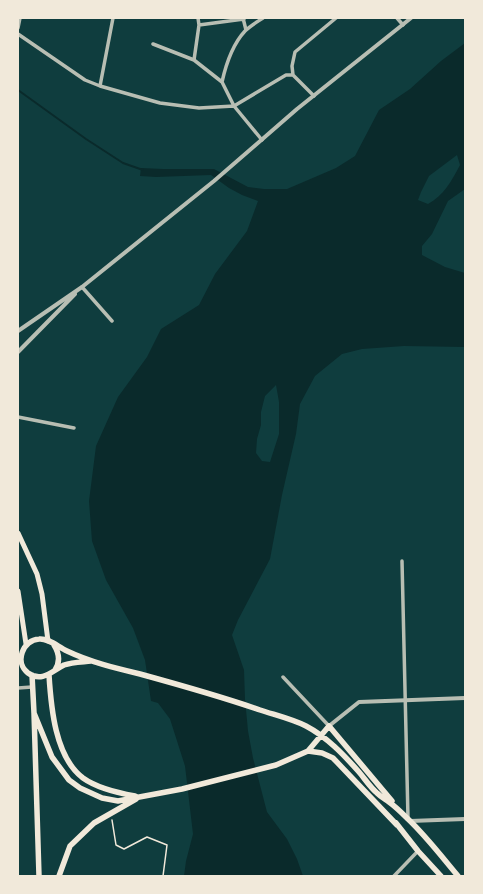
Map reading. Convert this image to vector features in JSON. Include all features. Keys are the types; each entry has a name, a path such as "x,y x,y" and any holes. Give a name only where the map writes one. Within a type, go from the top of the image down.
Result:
{"main road":[{"path":"18,533 37,574 42,594 48,641"},
{"path":"18,591 26,644"},
{"path":"93,662 78,662 65,665 51,674 40,677 32,675 26,671 22,665 21,658 22,650 26,644 33,640 40,639 48,641 93,662 199,690 306,726 328,740 347,759 377,793 397,825"},
{"path":"54,644 58,651 59,658 57,666 51,674 51,709 60,745 72,767 82,778 96,785 140,797"},
{"path":"32,675 39,876"},
{"path":"34,713 52,757 69,780 80,788 102,798 118,801 182,789 276,765 308,752 322,753 333,758 343,767 397,825 441,876"},
{"path":"308,752 329,726 458,876"},
{"path":"377,793 391,803 407,818"},
{"path":"59,876 70,846 94,823 140,797"}],"street":[{"path":"18,28 20,18"},
{"path":"100,86 113,18"},
{"path":"194,60 199,25 198,18"},
{"path":"222,82 225,68 234,45 246,30 263,18"},
{"path":"314,96 293,75 292,66 295,52 336,18"},
{"path":"397,18 403,25"},
{"path":"18,331 82,287 214,181 314,96 411,18"},
{"path":"199,25 243,19 246,30"},
{"path":"18,34 85,80 100,86 160,103 199,108 234,106 286,76 293,75"},
{"path":"153,44 194,60 222,82 234,106 262,140"},
{"path":"82,287 112,321"},
{"path":"18,352 82,287"},
{"path":"18,417 74,428"},
{"path":"402,561 406,700 407,818 465,819"},
{"path":"284,677 329,726 359,702 465,698"},
{"path":"18,688 32,687"},
{"path":"394,876 418,851"}],"path":[{"path":"111,814 116,845 124,849 147,837 167,845 163,876"}],"water":[{"path":"465,43 465,189 448,201 432,234 422,246 422,255 445,267 465,273 465,347 404,346 362,349 342,354 315,376 300,404 296,434 282,495 270,559 238,620 232,635 244,670 248,731 253,758 267,812 287,839 297,859 303,876 184,876 193,834 185,766 170,719 158,703 151,701 145,660 133,628 106,580 92,541 89,501 96,446 118,397 147,357 161,329 199,305 215,274 247,231 258,201 229,188 211,175 156,177 140,176 141,168 214,169 248,187 287,189 336,168 355,156 379,110 410,89 441,61","holes":["457,155 460,165 443,192 428,204 418,200 429,176","276,385 279,402 279,434 270,462 262,461 256,453 257,439 261,425 261,412 265,396"]}],"waterway":[{"path":"18,90 86,139 123,163 143,170"}]}
